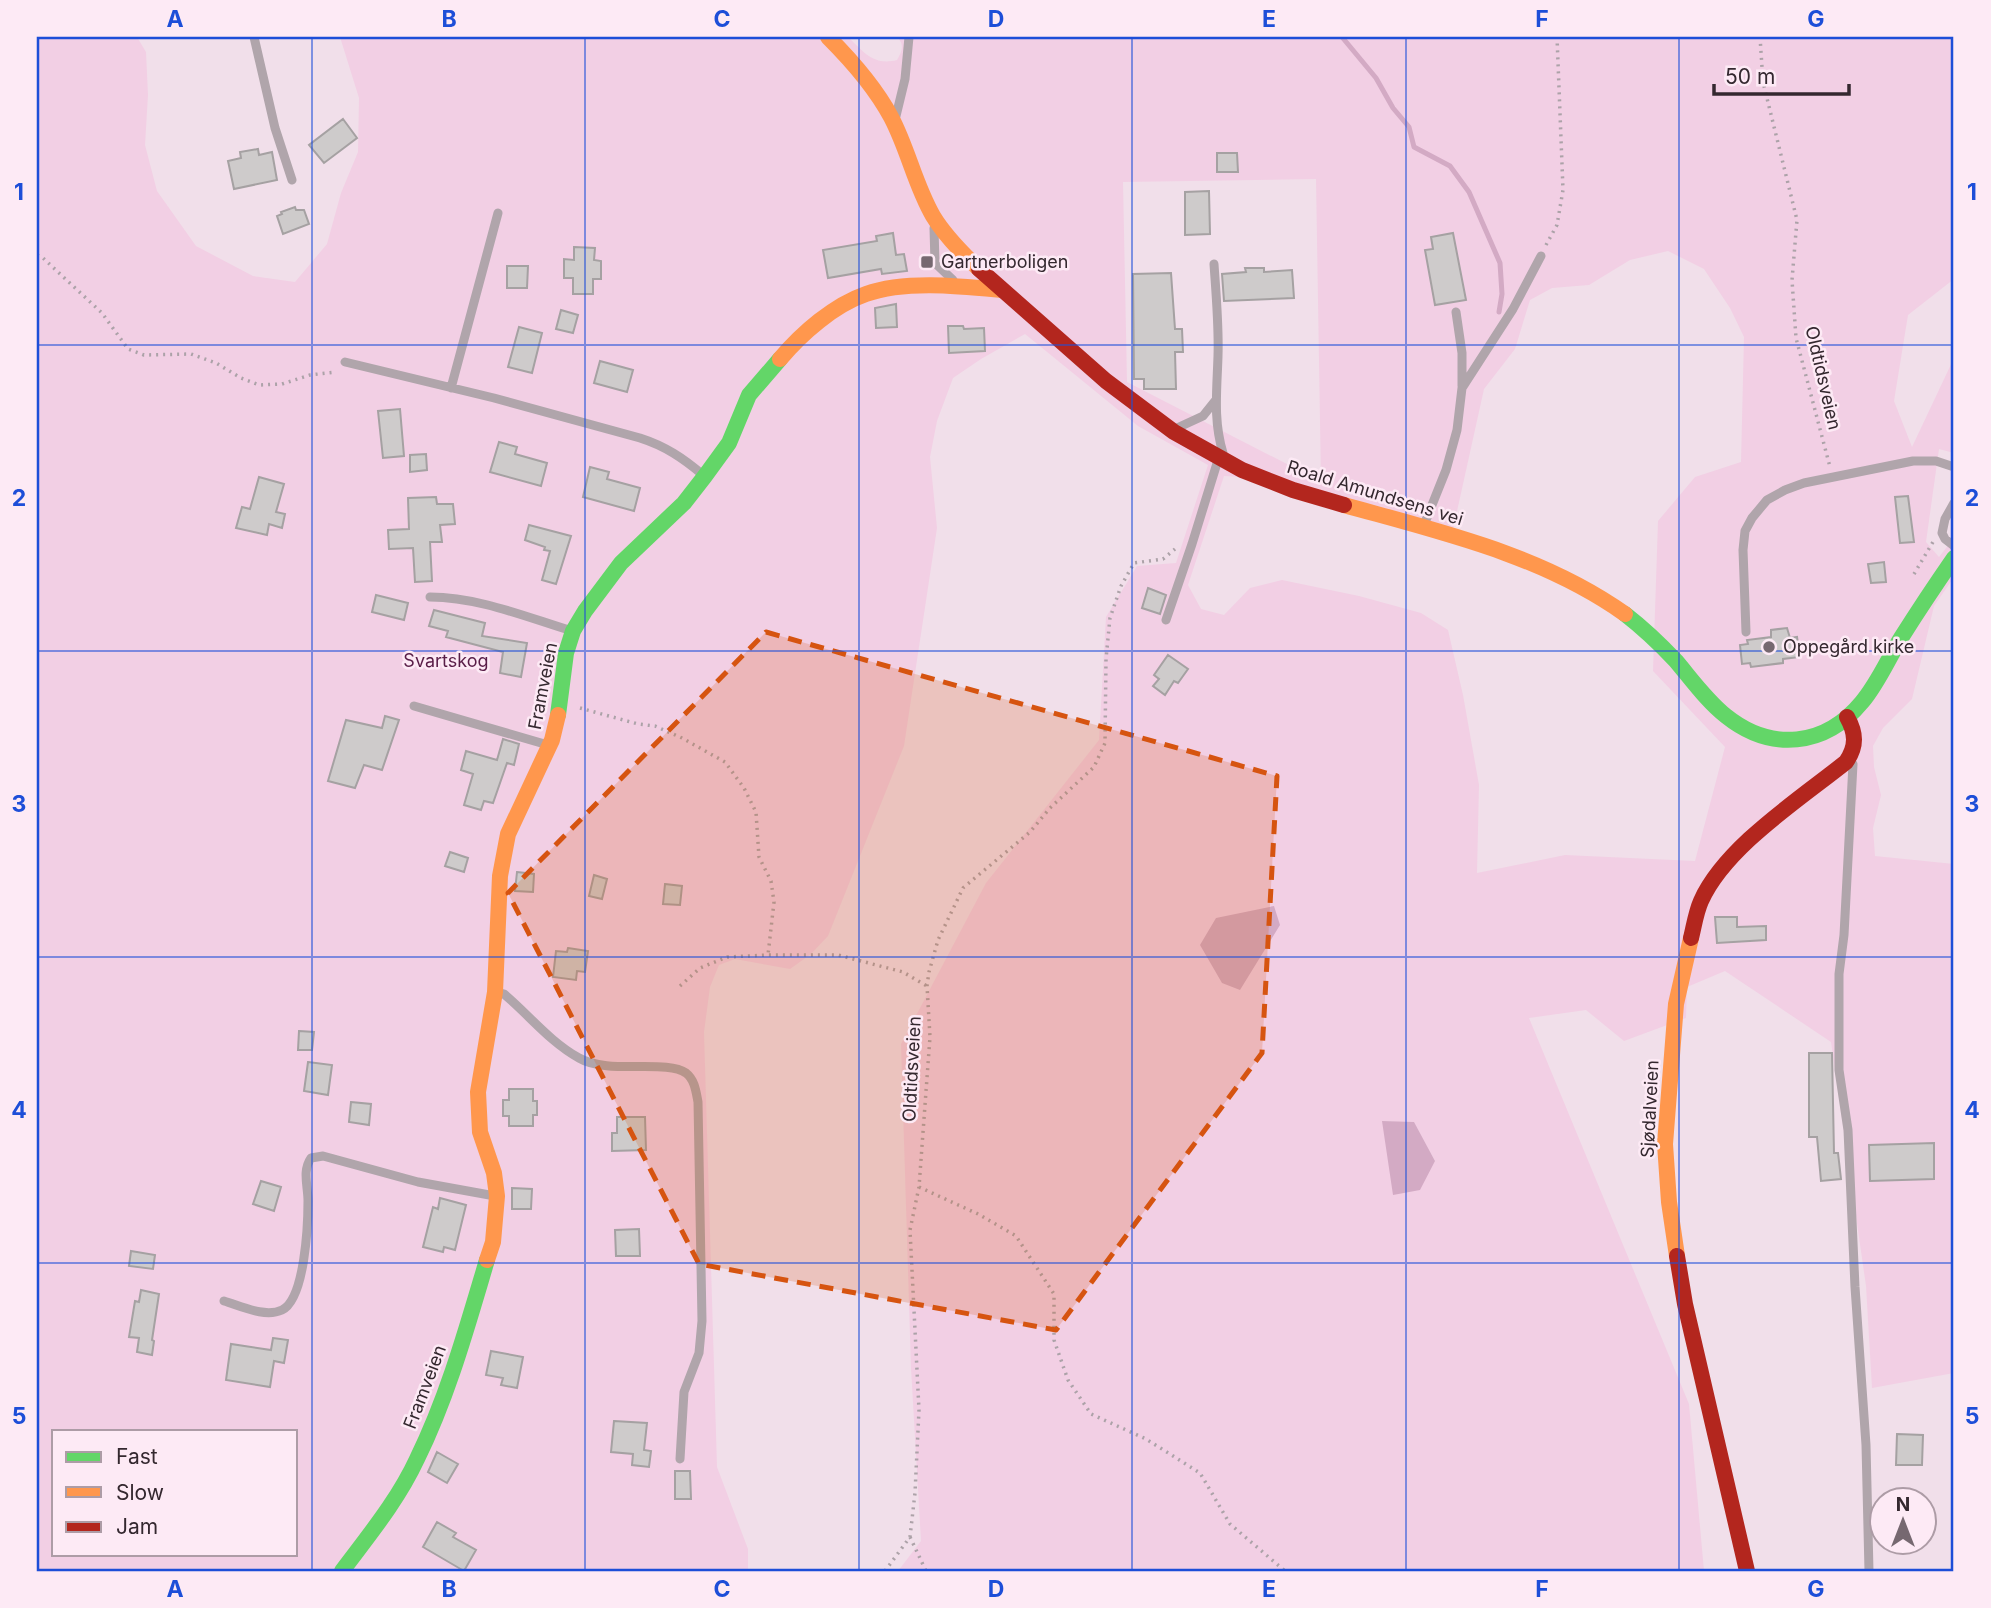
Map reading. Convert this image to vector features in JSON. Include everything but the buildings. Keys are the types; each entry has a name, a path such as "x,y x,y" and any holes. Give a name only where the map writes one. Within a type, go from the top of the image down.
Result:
{"street":[{"name":"Roald Amundsens vei","path":"828,37 863,74 894,121 933,216 960,248 1001,290 1105,380 1170,429 1222,460 1287,488 1371,515 1423,527 1542,567 1602,599 1625,615 1661,645 1713,706 1743,730 1758,737 1787,741 1808,738 1847,717 1865,698 1954,558"},
{"name":"Framveien","path":"342,1571 400,1492 417,1460 448,1387 493,1242 497,1196 494,1173 480,1132 478,1116 481,1068 495,992 500,876 503,855 518,808 549,746 561,702 566,653 573,631 584,611 621,563 684,503 705,476 729,443 750,395 794,343 835,312 866,295 890,288 959,286 1001,290"},
{"path":"1847,717 1855,733 1853,752"},
{"name":"Sjødalveien","path":"1747,1571 1685,1304 1669,1202 1665,1144 1676,1004 1701,901 1725,864 1750,839 1835,773 1853,752"}],"lane":[{"path":"254,37 275,128 292,180"},
{"path":"894,121 905,79 909,37"},
{"path":"451,388 498,213"},
{"path":"933,216 934,263 959,286"},
{"path":"1462,388 1513,309 1541,256"},
{"path":"1166,620 1222,460 1215,401 1218,355 1214,264"},
{"path":"1423,527 1446,470 1457,430 1462,388 1462,353 1456,312"},
{"path":"345,362 662,445 705,476"},
{"path":"1170,429 1186,425 1203,416 1215,401"},
{"path":"1746,632 1743,550 1745,531 1767,500 1785,490 1832,477 1913,461 1936,461 1954,467"},
{"path":"1954,503 1945,519 1942,533 1954,546"},
{"path":"430,597 446,597 484,605 573,631"},
{"path":"414,706 549,746"},
{"path":"1853,752 1852,804 1839,974 1839,1070 1848,1130 1866,1445 1869,1571"},
{"path":"495,992 504,994 579,1059 616,1067 677,1069 689,1076 695,1086 698,1102 702,1321 699,1353 684,1392 680,1459"},
{"path":"224,1301 253,1310 272,1312 284,1309 292,1302 301,1274 307,1237 306,1171 311,1158 323,1156 418,1182 497,1196"}],"path":[{"path":"1541,256 1557,225 1563,190 1557,37"},
{"name":"Oldtidsveien","path":"1760,37 1763,82 1797,220 1792,280 1796,338 1832,477"},
{"path":"37,255 102,313 128,349 144,355 191,354 216,363 259,385 282,384 310,375 370,368"},
{"name":"Oldtidsveien","path":"910,1537 919,1410 910,1230 919,1187 930,1037 927,986 938,940 963,888 1030,832 1050,808 1094,767 1105,743 1106,659 1110,618 1121,586 1135,564 1163,559 1178,547 1193,542"},
{"path":"561,702 655,726 724,762 744,788 756,812 759,857 771,881 774,902 768,955"},
{"path":"680,986 700,968 727,957 768,955 838,956 903,972 927,986"},
{"path":"919,1187 978,1214 1016,1236 1054,1294 1054,1340 1069,1380 1091,1415 1146,1439 1200,1473 1230,1524 1285,1571"},
{"path":"886,1571 910,1537 926,1571"}],"highlighted area":[{"path":"766,632 1277,776 1262,1053 1056,1330 699,1264 508,893"}],"green space":[{"name":"Svartskog","path":"37,37 137,37 146,52 148,95 145,145 157,191 196,246 253,276 295,282 327,244 341,193 358,152 359,98 340,37 848,37 875,59 889,61 897,60 901,51 902,45 897,37 1954,37 1954,279 1908,315 1894,401 1912,447 1954,358 1954,453 1939,449 1926,542 1939,557 1954,538 1954,577 1934,606 1912,699 1883,728 1873,746 1874,767 1881,795 1873,828 1875,856 1954,864 1954,1373 1872,1388 1866,1286 1831,1042 1725,971 1687,987 1686,1018 1624,1041 1586,1010 1529,1018 1689,1404 1704,1571 898,1571 921,1541 911,1368 901,1044 986,883 1099,740 1106,617 1137,566 1176,563 1208,465 1138,426 1025,334 953,378 937,421 930,457 937,528 904,746 828,936 811,954 790,969 735,959 719,965 710,987 704,1032 717,1467 748,1549 748,1571 37,1571","holes":["1316,179 1321,481 1127,382 1123,182","1668,251 1704,269 1730,308 1744,337 1741,462 1695,477 1658,521 1653,671 1725,747 1695,861 1565,855 1477,873 1479,785 1448,630 1421,613 1359,596 1282,580 1250,588 1224,615 1201,609 1188,585 1224,476 1243,477 1450,543 1484,389 1515,349 1530,300 1552,288 1589,285 1630,260","1382,1121 1414,1123 1435,1161"]}],"shaded area":[{"path":"1274,906 1280,925 1240,990 1222,983 1200,945 1216,918"},
{"path":"1382,1121 1414,1122 1435,1161 1420,1190 1393,1195"}],"waterway":[{"path":"1342,37 1376,78 1393,108 1409,127 1414,147 1450,166 1469,192 1500,263 1502,294 1499,312"}],"traffic: fast":[{"path":"558,715 566,653 573,631 585,611 621,563 684,503 705,476 729,443 749,395 780,359"},
{"path":"1625,614 1664,648 1706,697 1743,728 1779,739 1815,736 1847,717 1868,695 1907,628 1954,558"},
{"path":"342,1571 392,1503 417,1459 447,1386 487,1260"}],"traffic: slow":[{"path":"828,37 878,95 897,129 933,216 954,244 979,269"},
{"path":"780,359 819,321 842,305 866,294 915,286 1001,290"},
{"path":"1344,505 1454,536 1525,561 1593,593 1625,614"},
{"path":"487,1260 493,1242 497,1196 494,1173 480,1132 478,1092 495,992 500,876 508,834 552,740 558,715"},
{"path":"1677,1256 1669,1202 1665,1144 1676,1004 1691,938"}],"traffic: jam":[{"path":"979,269 1106,381 1174,432 1242,470 1293,490 1344,505"},
{"path":"1691,938 1701,901 1727,862 1765,825 1846,762 1854,740 1847,717"},
{"path":"1677,1256 1685,1304 1747,1571"}],"place":[{"name":"Gartnerboligen","path":"927,262"},
{"name":"Oppegård kirke","path":"1769,647"}]}
